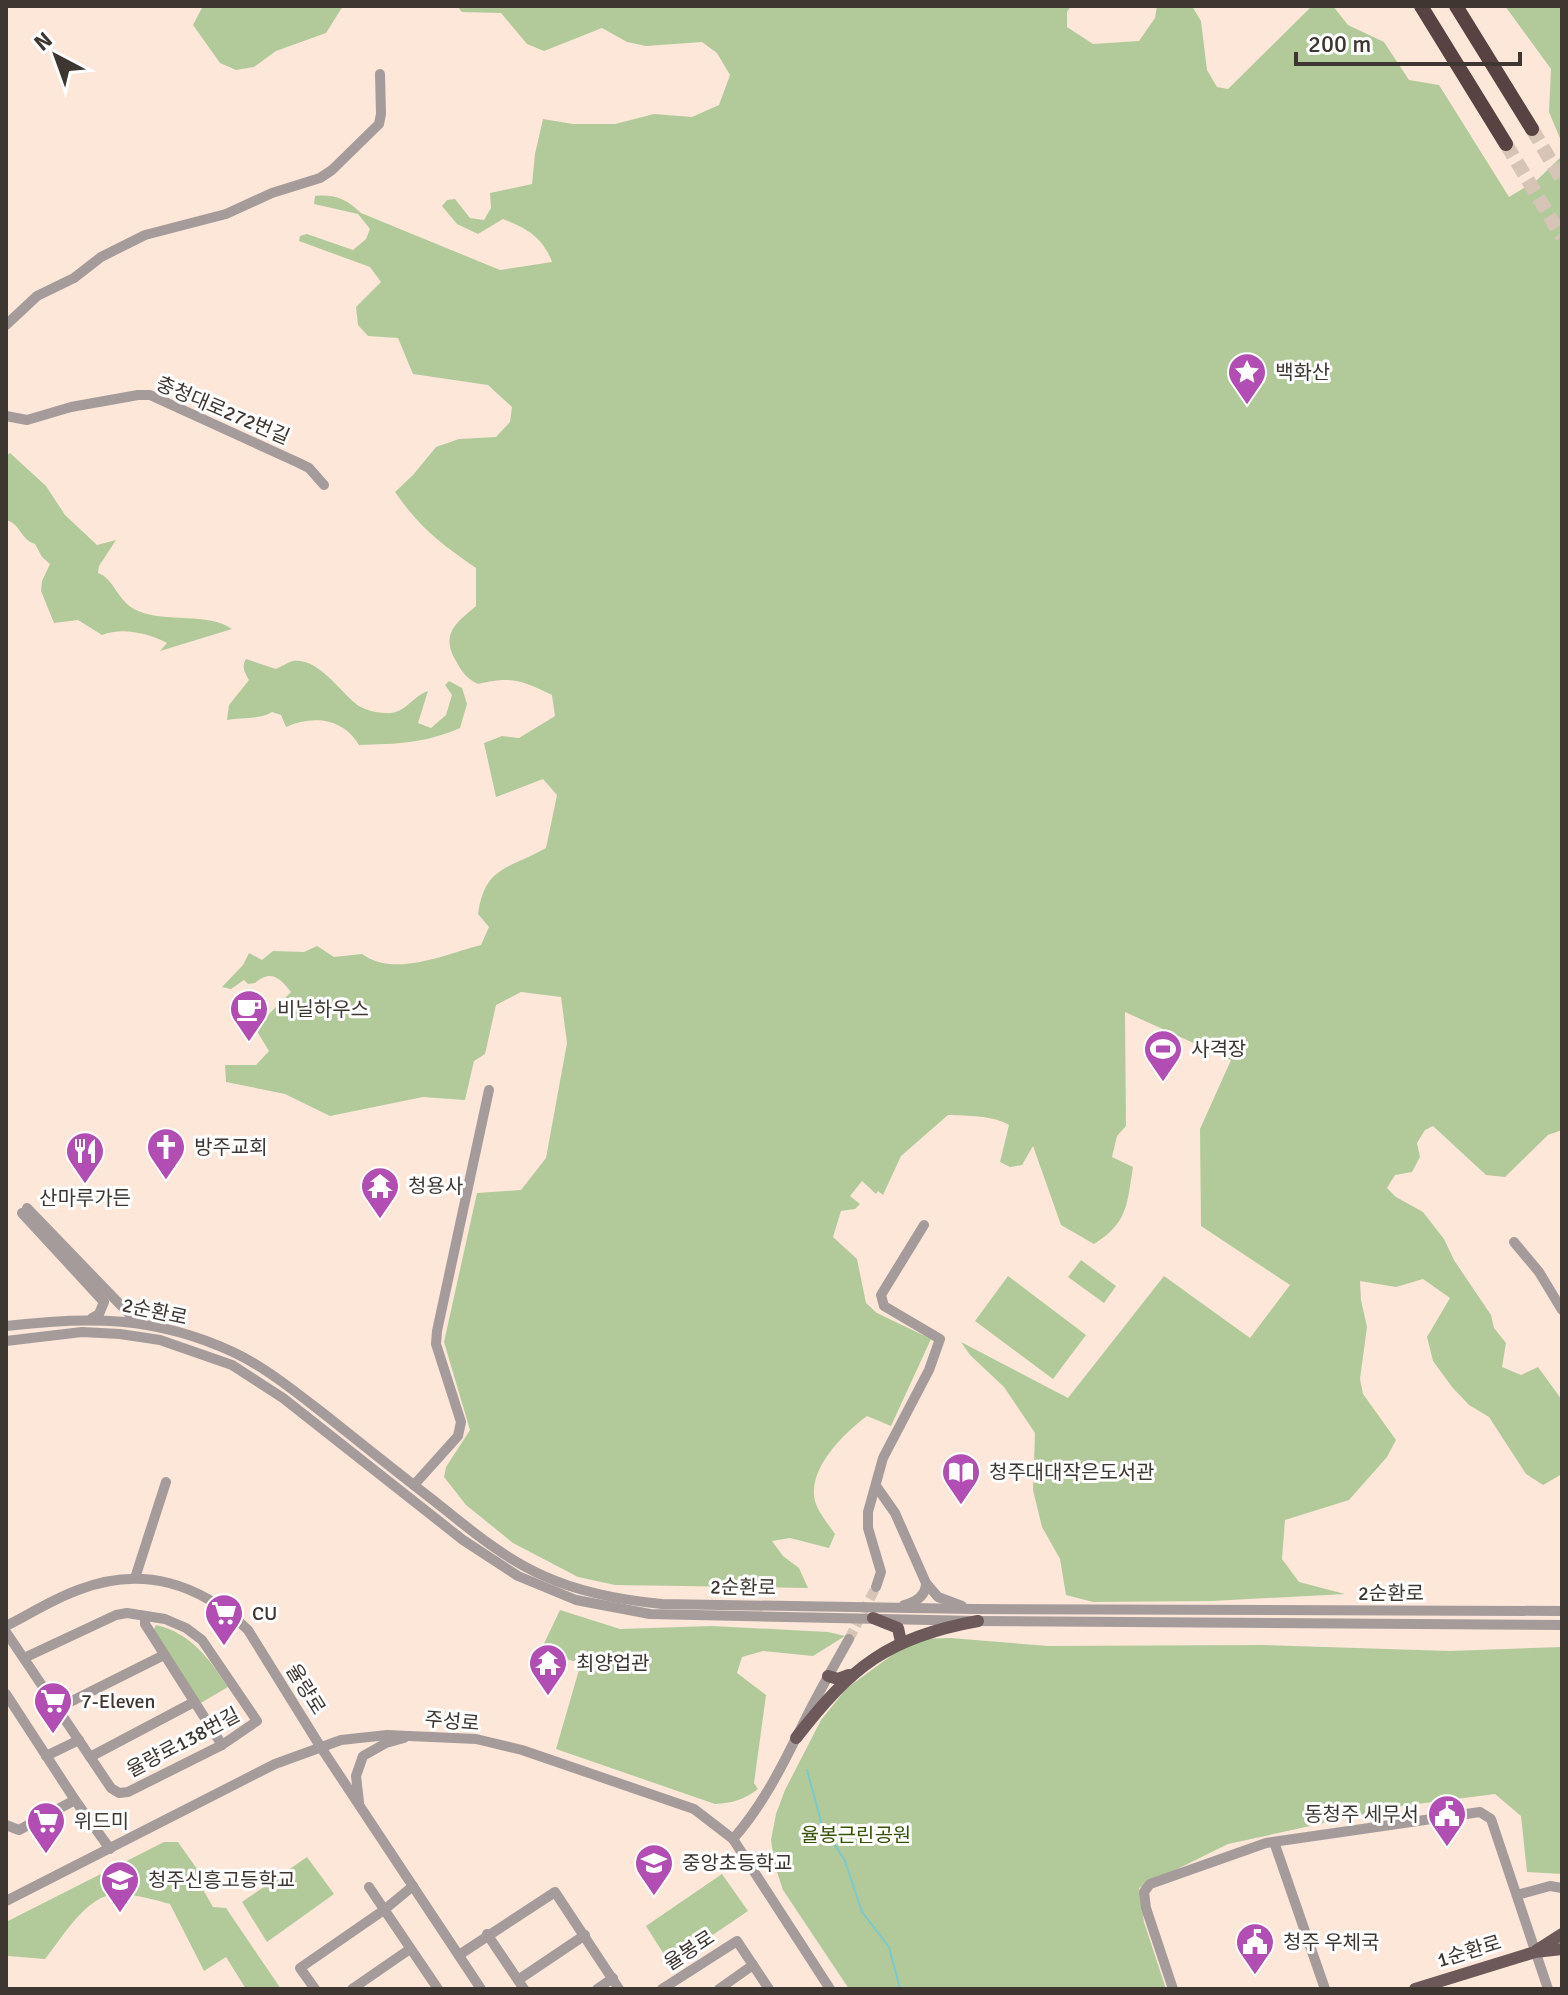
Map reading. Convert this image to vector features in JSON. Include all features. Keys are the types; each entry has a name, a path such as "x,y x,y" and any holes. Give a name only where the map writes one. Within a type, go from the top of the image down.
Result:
{"highway":[{"path":"1421,6 1506,144"},
{"path":"1456,6 1532,129"}],"main road":[{"path":"828,1676 838,1679 849,1675 901,1642 975,1615"},
{"path":"873,1618 898,1628 901,1642"},
{"path":"796,1738 849,1675"},
{"name":"1순환로","path":"1535,1952 1562,1934"},
{"name":"1순환로","path":"1415,1989 1535,1952 1562,1949"}],"street":[{"path":"6,325 37,296 74,278 101,257 132,241 167,228 226,214 272,193 320,178 332,170 379,124 380,74"},
{"name":"충청대로272번길","path":"6,416 27,420 71,407 150,395 309,468 324,485"},
{"path":"414,1485 458,1436 461,1422 436,1344 437,1331 489,1090"},
{"path":"88,1319 99,1314 104,1302 24,1211 140,1324"},
{"path":"876,1587 881,1572 868,1528 868,1512 883,1458 929,1370 940,1339 884,1306 881,1295 924,1225"},
{"path":"1514,1242 1539,1272 1562,1310"},
{"name":"2순환로","path":"6,1326 61,1320 120,1320 199,1338 258,1365 473,1532 510,1557 542,1575 586,1591 662,1604 889,1607 975,1615 1562,1625"},
{"name":"2순환로","path":"6,1341 82,1332 120,1334 160,1340 232,1365 283,1398 463,1540 518,1576 576,1600 650,1614 873,1618 1562,1611"},
{"path":"135,1578 166,1482"},
{"path":"876,1486 895,1513 926,1583 938,1597 975,1615"},
{"name":"율량로","path":"6,1629 78,1590 120,1578 151,1579 184,1587 237,1619 248,1630 320,1746 481,1989"},
{"path":"889,1607 920,1598 926,1590 926,1583"},
{"name":"율량로138번길","path":"6,1629 24,1658 111,1788 119,1793 128,1792 222,1745 257,1721 202,1640 186,1628 165,1619 127,1613 103,1619 24,1658"},
{"path":"145,1616 145,1624 222,1745"},
{"path":"733,1839 752,1817 774,1782 849,1639"},
{"path":"58,1708 164,1655"},
{"path":"6,1694 110,1849"},
{"name":"율량로138번길","path":"90,1757 194,1702"},
{"name":"주성로","path":"6,1901 275,1764 320,1746 371,1736 476,1739 522,1750 694,1809 733,1839 830,1989"},
{"path":"359,1804 356,1776 363,1756 386,1743 414,1736"},
{"path":"46,1756 79,1740"},
{"path":"6,1825 19,1830 75,1800"},
{"path":"1173,1989 1146,1908 1144,1892 1159,1880 1274,1842 1480,1812 1491,1819 1548,1989"},
{"path":"1274,1842 1325,1989"},
{"path":"315,1989 300,1968 413,1886"},
{"path":"1517,1895 1550,1886 1562,1888"},
{"path":"369,1887 435,1988"},
{"path":"459,1955 555,1892 619,1989"},
{"path":"487,1934 521,1985 585,1935"},
{"name":"율봉로","path":"662,1989 737,1941 753,1965"},
{"path":"352,1989 410,1949"},
{"path":"719,1989 753,1965 769,1989"},
{"path":"597,1989 613,1978"}],"green space":[{"path":"203,6 343,6 326,33 276,51 254,67 236,70 220,63 193,25"},
{"path":"457,6 1071,6 1067,12 1067,27 1093,44 1139,41 1155,18 1157,6 1192,6 1201,21 1207,70 1217,87 1228,89 1312,6 1333,6 1348,25 1384,42 1409,80 1439,85 1509,197 1537,180 1562,156 1562,1130 1548,1135 1505,1177 1486,1175 1433,1126 1425,1130 1417,1143 1420,1157 1412,1172 1395,1175 1387,1188 1396,1197 1423,1212 1444,1239 1454,1260 1491,1315 1494,1328 1506,1343 1502,1367 1521,1375 1538,1367 1562,1400 1562,1474 1543,1485 1526,1474 1489,1417 1469,1405 1433,1361 1427,1337 1450,1298 1423,1279 1396,1287 1360,1281 1367,1327 1360,1379 1363,1394 1396,1440 1387,1457 1349,1500 1285,1520 1282,1559 1299,1582 1345,1594 1212,1601 1093,1602 1066,1595 1060,1559 1042,1527 1033,1490 1035,1433 1004,1387 970,1355 961,1342 1068,1398 1164,1276 1250,1338 1290,1285 1201,1226 1200,1129 1231,1060 1125,1012 1126,1126 1117,1136 1112,1157 1133,1167 1120,1220 1094,1244 1061,1225 1033,1146 1022,1165 1010,1167 1000,1162 1009,1125 980,1117 948,1115 901,1156 883,1195 878,1191 876,1194 862,1181 850,1196 860,1204 855,1209 841,1211 833,1237 857,1259 866,1303 877,1313 931,1339 891,1426 867,1416 838,1442 822,1465 814,1489 815,1501 835,1534 829,1548 790,1538 772,1541 783,1556 799,1568 808,1588 615,1585 578,1577 513,1543 466,1505 444,1477 446,1467 470,1430 444,1342 477,1193 521,1190 546,1158 567,1043 561,997 521,992 496,1005 485,1054 474,1061 465,1100 423,1097 330,1116 285,1094 226,1082 225,1065 256,1065 269,1051 255,1028 291,992 279,979 271,976 255,983 248,984 244,980 231,989 222,987 243,965 249,953 262,960 273,951 304,952 317,946 334,957 362,954 375,961 404,964 481,945 489,927 478,914 486,887 500,871 546,848 557,795 543,779 496,797 484,743 502,736 519,738 555,716 552,695 516,681 478,684 462,672 451,652 450,636 457,624 476,606 476,568 431,534 395,492 436,447 459,439 496,437 510,422 512,407 488,385 413,374 398,338 368,336 358,325 356,307 381,282 370,267 299,241 300,236 307,234 353,250 366,239 370,229 358,214 314,204 315,196 329,196 345,201 361,213 500,270 552,262 539,240 519,226 503,219 478,234 457,224 442,206 447,200 455,199 470,218 484,220 491,208 490,193 532,184 543,119 573,124 615,124 654,114 692,117 719,105 730,75 717,53 702,42 646,46 627,42 602,28 544,51 527,44 501,13 462,12"},
{"path":"1505,6 1562,7 1562,143 1549,112 1551,69"},
{"path":"10,453 46,486 65,515 97,545 116,540 99,566 98,573 131,607 149,615 211,621 232,629 160,651 167,643 152,636 126,631 102,635 78,620 54,623 41,591 50,564 35,544 6,520 6,456"},
{"path":"246,659 276,669 293,661 311,664 358,705 377,712 398,711 428,691 418,723 431,728 446,715 452,695 445,685 449,681 462,688 467,704 460,728 423,740 386,744 359,745 345,729 327,721 307,721 286,727 281,715 272,712 227,720 229,705 249,680 244,667"},
{"path":"1081,1260 1116,1286 1104,1303 1068,1277"},
{"path":"1008,1276 1086,1335 1053,1379 975,1321"},
{"path":"560,1610 620,1629 712,1626 828,1632 845,1636 813,1656 763,1651 742,1657 737,1673 766,1695 754,1783 758,1789 738,1800 715,1804 556,1749 581,1663 540,1652"},
{"path":"156,1625 189,1641 206,1657 228,1687 199,1704 153,1631"},
{"name":"율봉근린공원","path":"950,1638 1048,1646 1262,1645 1450,1651 1562,1647 1562,1874 1527,1872 1521,1816 1495,1794 1402,1806 1228,1844 1139,1888 1144,1922 1166,1989 849,1989 783,1890 771,1840 776,1814 821,1720 847,1688 914,1639"},
{"path":"164,1842 178,1842 202,1876 198,1881 213,1907 226,1908 281,1989 246,1989 226,1957 204,1971 170,1904 136,1896 108,1895 93,1903 70,1926 45,1959 8,1956 6,1922"},
{"path":"307,1857 334,1894 267,1942 242,1902"},
{"path":"722,1874 748,1911 670,1964 646,1926"}],"waterway":[{"path":"807,1770 822,1825 845,1861 862,1912 889,1947 900,1989"},
{"path":"1557,1989 1562,1987"}],"tunnel":[{"path":"1532,129 1562,180"},
{"path":"1506,144 1562,237"},
{"path":"849,1639 876,1587"}],"place":[{"name":"백화산","path":"1247,406"},
{"name":"비닐하우스","path":"249,1043"},
{"name":"사격장","path":"1163,1083"},
{"name":"방주교회","path":"166,1181"},
{"name":"산마루가든","path":"85,1185"},
{"name":"청용사","path":"380,1220"},
{"name":"청주대대작은도서관","path":"961,1506"},
{"name":"CU","path":"224,1647"},
{"name":"최양업관","path":"548,1697"},
{"name":"7-Eleven","path":"53,1735"},
{"name":"동청주 세무서","path":"1447,1848"},
{"name":"위드미","path":"46,1855"},
{"name":"중앙초등학교","path":"654,1897"},
{"name":"청주신흥고등학교","path":"120,1914"},
{"name":"청주 우체국","path":"1255,1976"}]}
